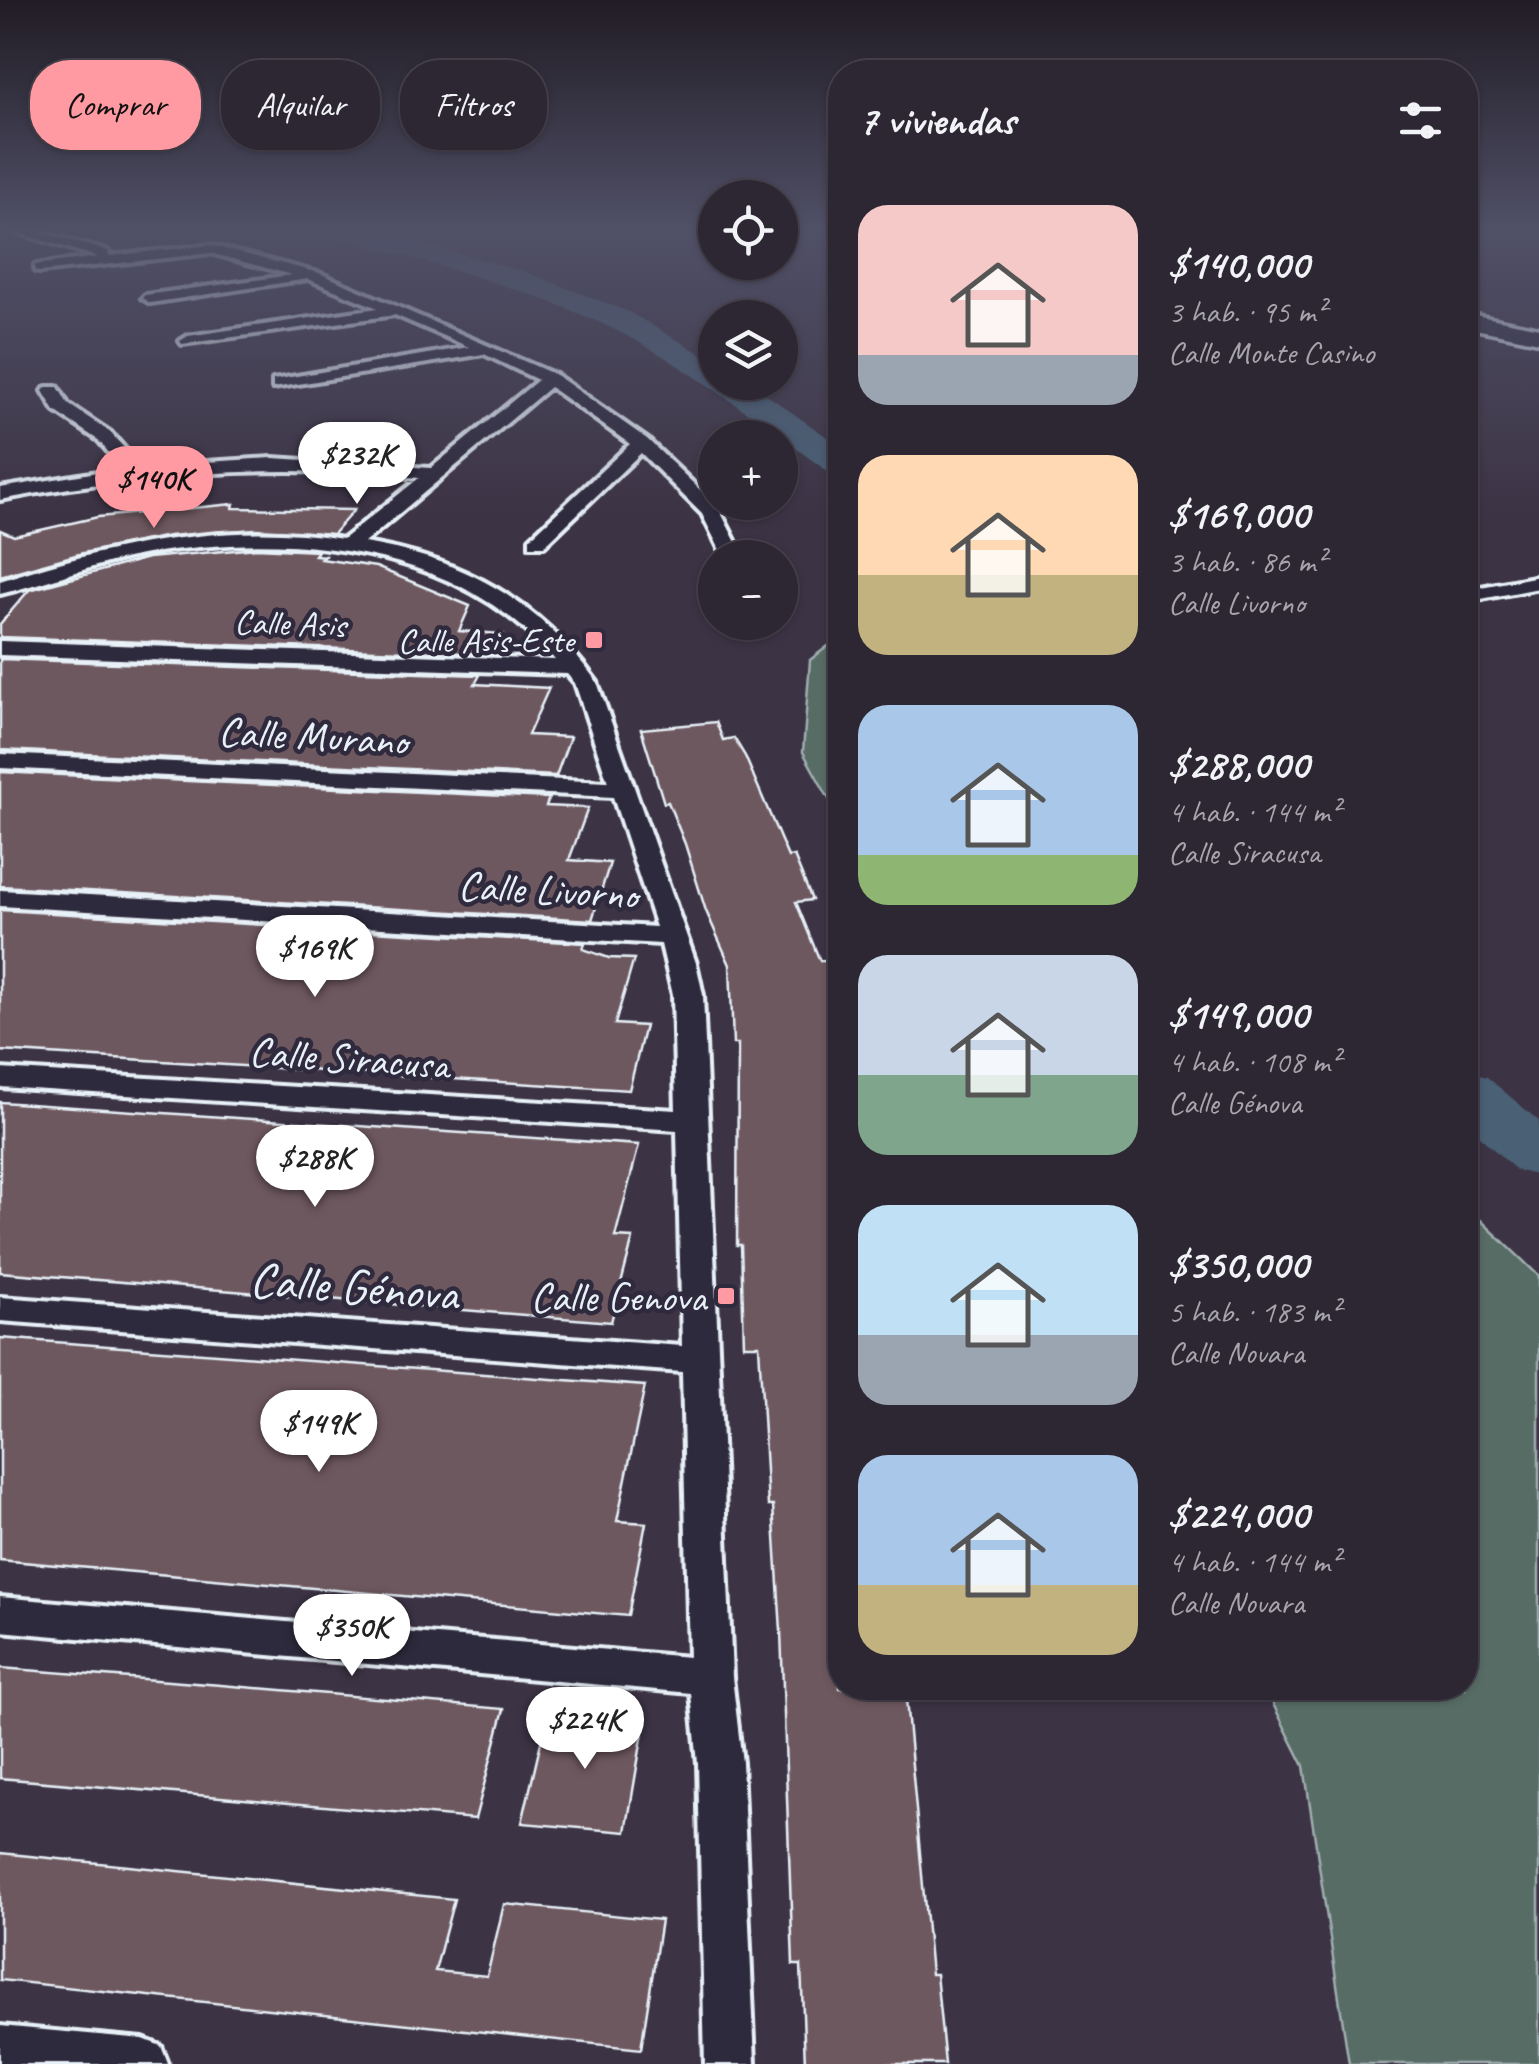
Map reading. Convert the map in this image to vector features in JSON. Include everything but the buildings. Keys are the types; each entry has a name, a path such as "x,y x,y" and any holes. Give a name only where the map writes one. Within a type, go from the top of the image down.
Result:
{"main road":[{"path":"1501,327 1539,335"}],"street":[{"path":"188,341 283,327"},
{"path":"435,327 550,379 641,443 712,511 726,540"},
{"path":"280,384 486,349"},
{"path":"349,545 550,379"},
{"path":"52,391 61,407 104,436 134,471"},
{"path":"538,542 641,443"},
{"path":"0,494 134,471 308,464 437,474"},
{"path":"0,588 65,565 179,543 263,540 349,545 407,558 475,586 528,617 564,650 591,696 688,995 711,1677 720,1763 730,2064"},
{"path":"1478,594 1539,582"},
{"name":"Calle Asis","path":"0,648 577,668"},
{"name":"Calle Murano","path":"0,761 623,790"},
{"name":"Calle Livorno","path":"0,898 672,936"},
{"name":"Calle Siracusa","path":"0,1078 693,1121"},
{"name":"Calle Génova","path":"0,1309 701,1360"},
{"path":"0,1614 711,1677"},
{"path":"0,2052 143,2064"}],"green space":[{"path":"828,646 828,797 803,752 810,660"},
{"path":"1478,1217 1539,1276 1539,2064 1349,2064 1304,1766 1271,1700 1478,1700"}],"waterway":[{"path":"632,327 698,366"},
{"path":"751,400 828,455"},
{"path":"1478,1101 1539,1155"}],"place":[{"name":"Calle Asis-Este","path":"594,640"},
{"name":"Calle Genova","path":"726,1296"}]}
